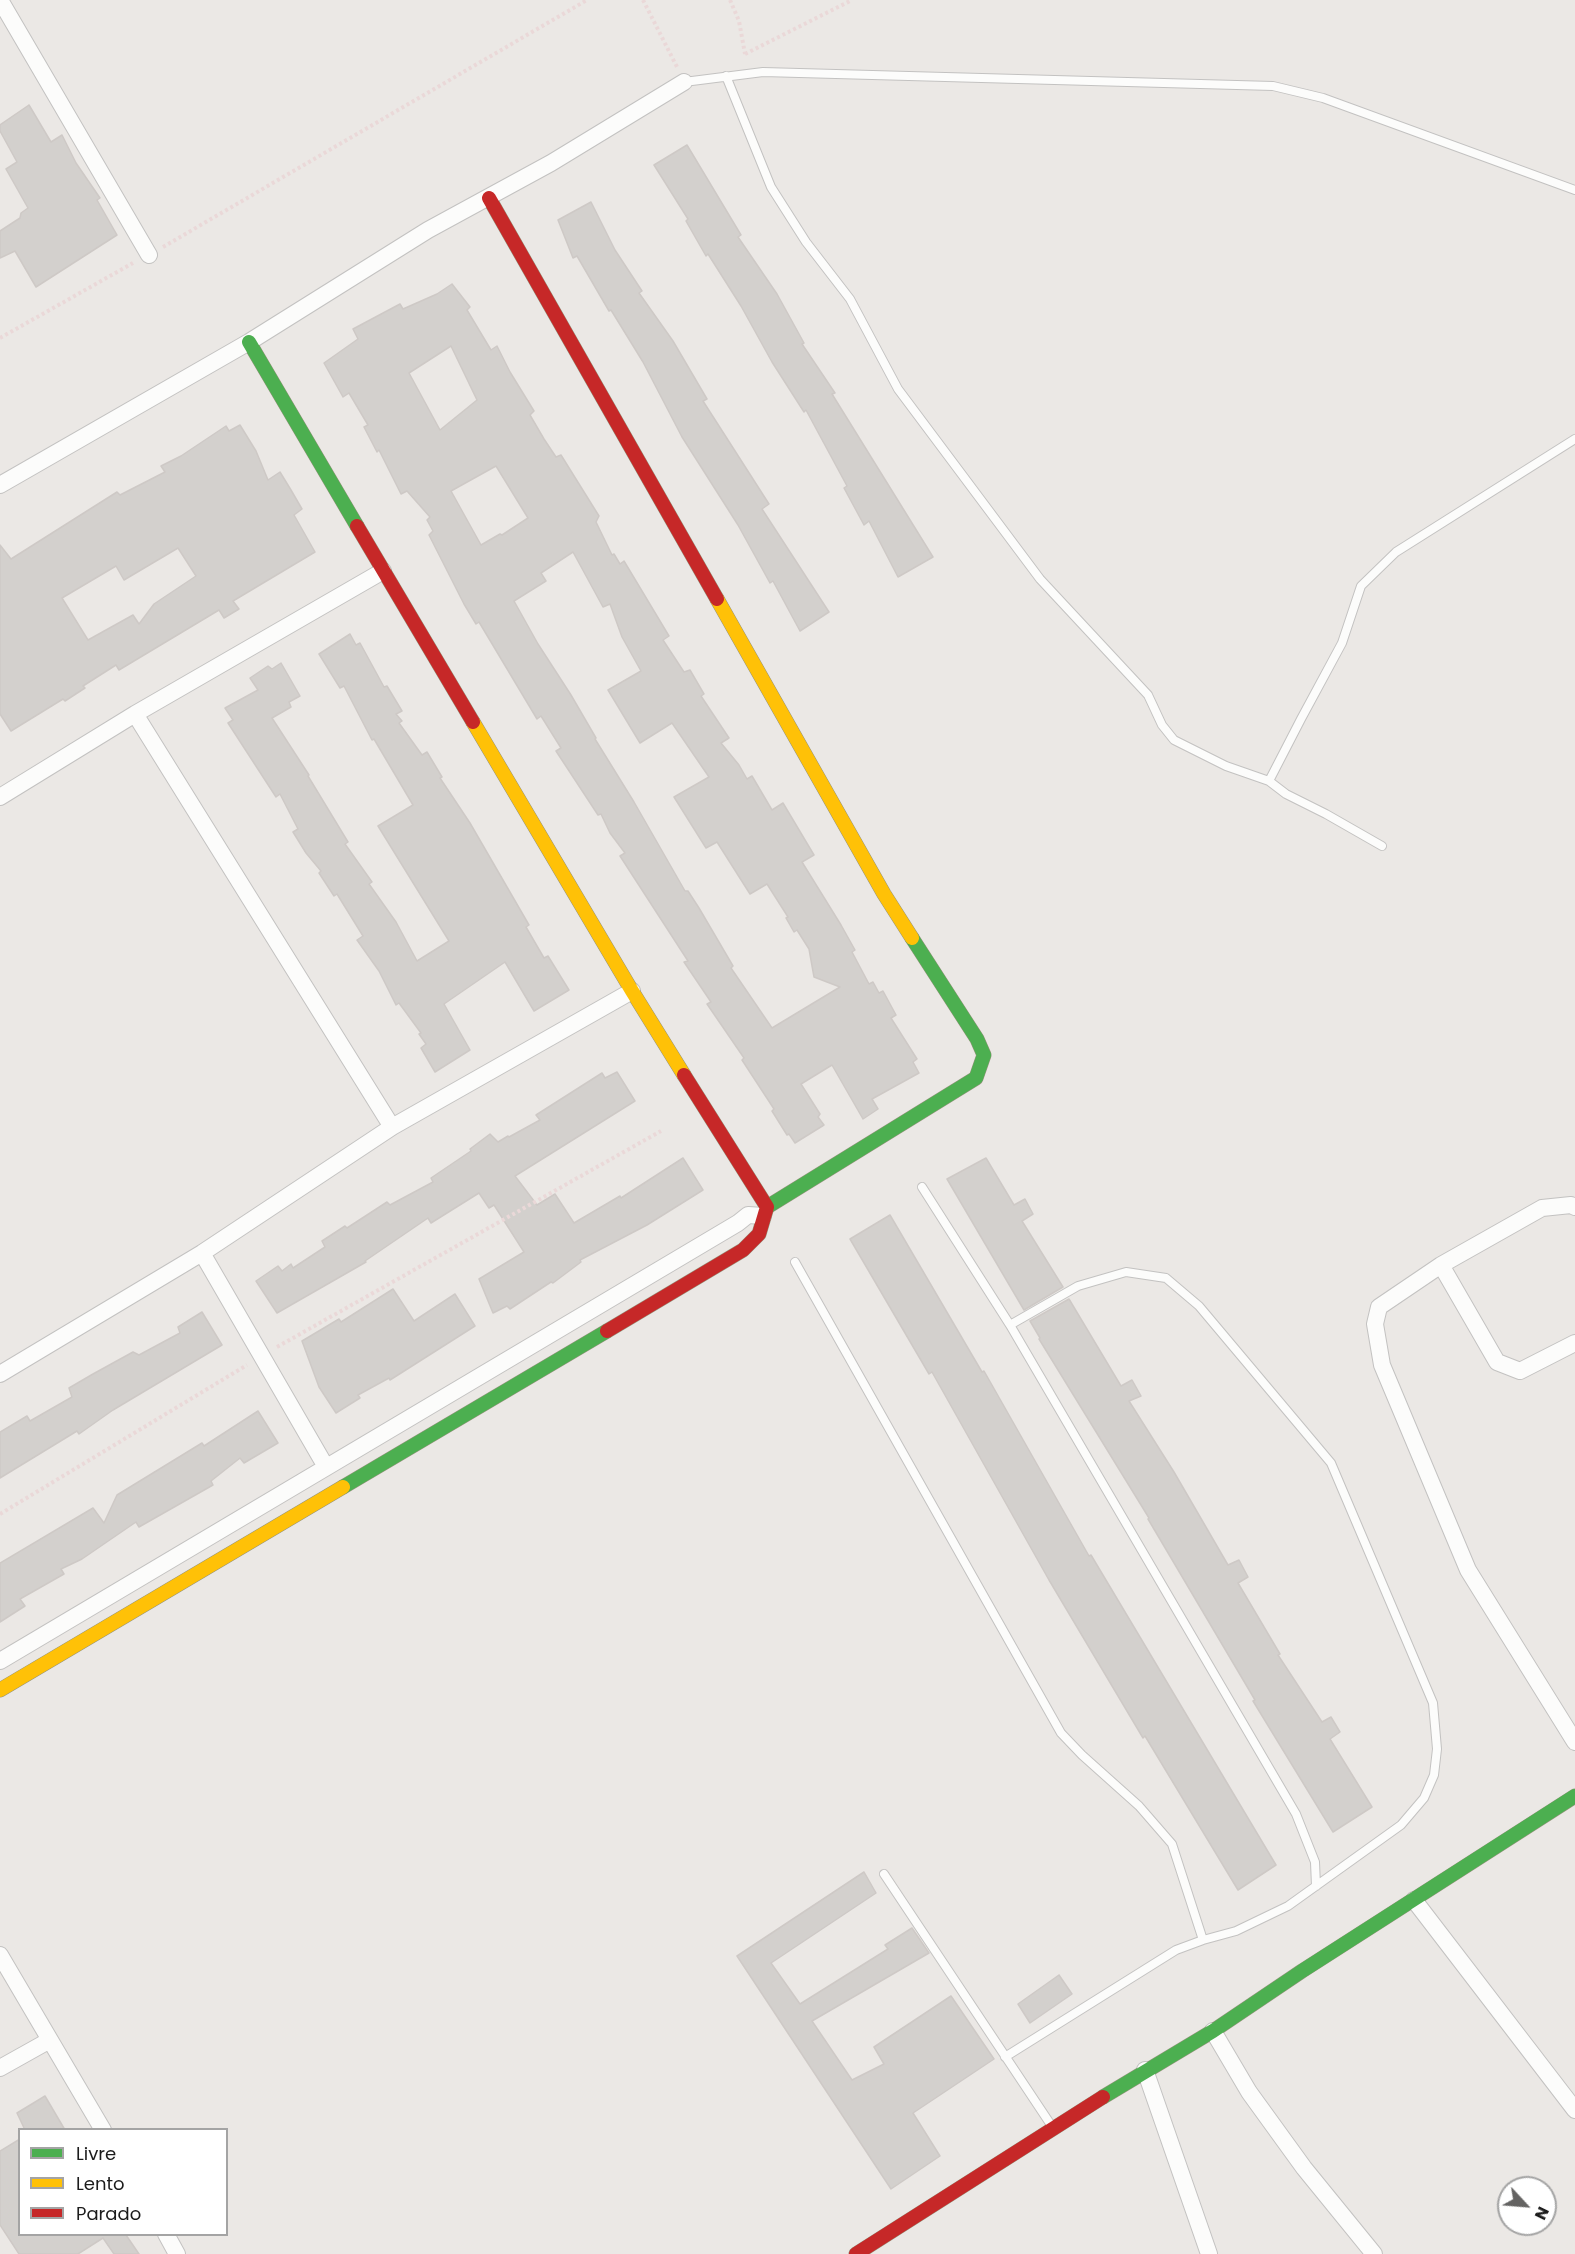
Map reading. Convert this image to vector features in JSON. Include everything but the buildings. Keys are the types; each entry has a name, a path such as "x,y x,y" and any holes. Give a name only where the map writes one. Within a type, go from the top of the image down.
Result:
{"street":[{"path":"0,0 149,255"},
{"path":"0,485 249,342 428,230 551,163 684,82"},
{"path":"0,1661 748,1215 765,1212 976,1078 984,1055 977,1040 884,894 489,198"},
{"path":"0,1690 744,1250 759,1234 765,1212 249,342"},
{"path":"0,797 135,714 383,571"},
{"path":"135,714 392,1127"},
{"path":"2,1370 202,1254 392,1127 632,991"},
{"path":"1575,1207 1572,1205 1542,1208 1441,1265 1379,1307 1375,1324 1382,1365 1468,1570 1575,1742"},
{"path":"202,1254 326,1467"},
{"path":"1441,1265 1497,1362 1520,1371 1575,1343"},
{"path":"856,2254 1145,2070 1213,2031 1302,1971 1575,1796"},
{"path":"1414,1900 1575,2110"},
{"path":"0,1955 102,2128"},
{"path":"1213,2031 1249,2092 1304,2168 1374,2254"},
{"path":"0,2068 50,2040"},
{"path":"1145,2070 1209,2254"},
{"path":"167,2236 177,2254"}],"lane":[{"path":"684,82 763,72 1273,86 1323,98 1575,190"},
{"path":"726,76 771,187 806,242 850,299 898,389 1040,579 1148,695 1162,725 1174,740 1226,766 1269,781 1286,794 1382,846"},
{"path":"1269,781 1342,643 1361,586 1396,552 1575,439"},
{"path":"922,1187 1010,1325 1296,1814 1315,1862 1316,1886"},
{"path":"795,1262 1061,1733 1139,1806 1172,1844 1203,1940"},
{"path":"1005,2057 1176,1950 1236,1931 1288,1906 1401,1825 1424,1798 1434,1775 1437,1749 1433,1702 1331,1463 1199,1306 1166,1278 1126,1272 1078,1286 1010,1325"},
{"path":"884,1874 1053,2128"}],"path":[{"path":"0,338 149,255 587,0"},
{"path":"643,0 684,82"},
{"path":"730,0 739,21 748,73"},
{"path":"745,54 852,0"},
{"path":"0,1514 261,1356 661,1131"}],"traffic: fast":[{"path":"249,342 357,526"},
{"path":"767,1207 976,1078 984,1055 977,1039 912,938"},
{"path":"343,1487 607,1331"},
{"path":"1103,2097 1213,2031 1302,1971 1575,1796"}],"traffic: slow":[{"path":"717,599 884,894 912,938"},
{"path":"473,722 684,1075"},
{"path":"0,1690 343,1487"}],"traffic: jam":[{"path":"489,198 717,599"},
{"path":"357,526 473,722"},
{"path":"607,1331 743,1250 759,1234 767,1207 684,1075"},
{"path":"856,2254 1103,2097"}]}
